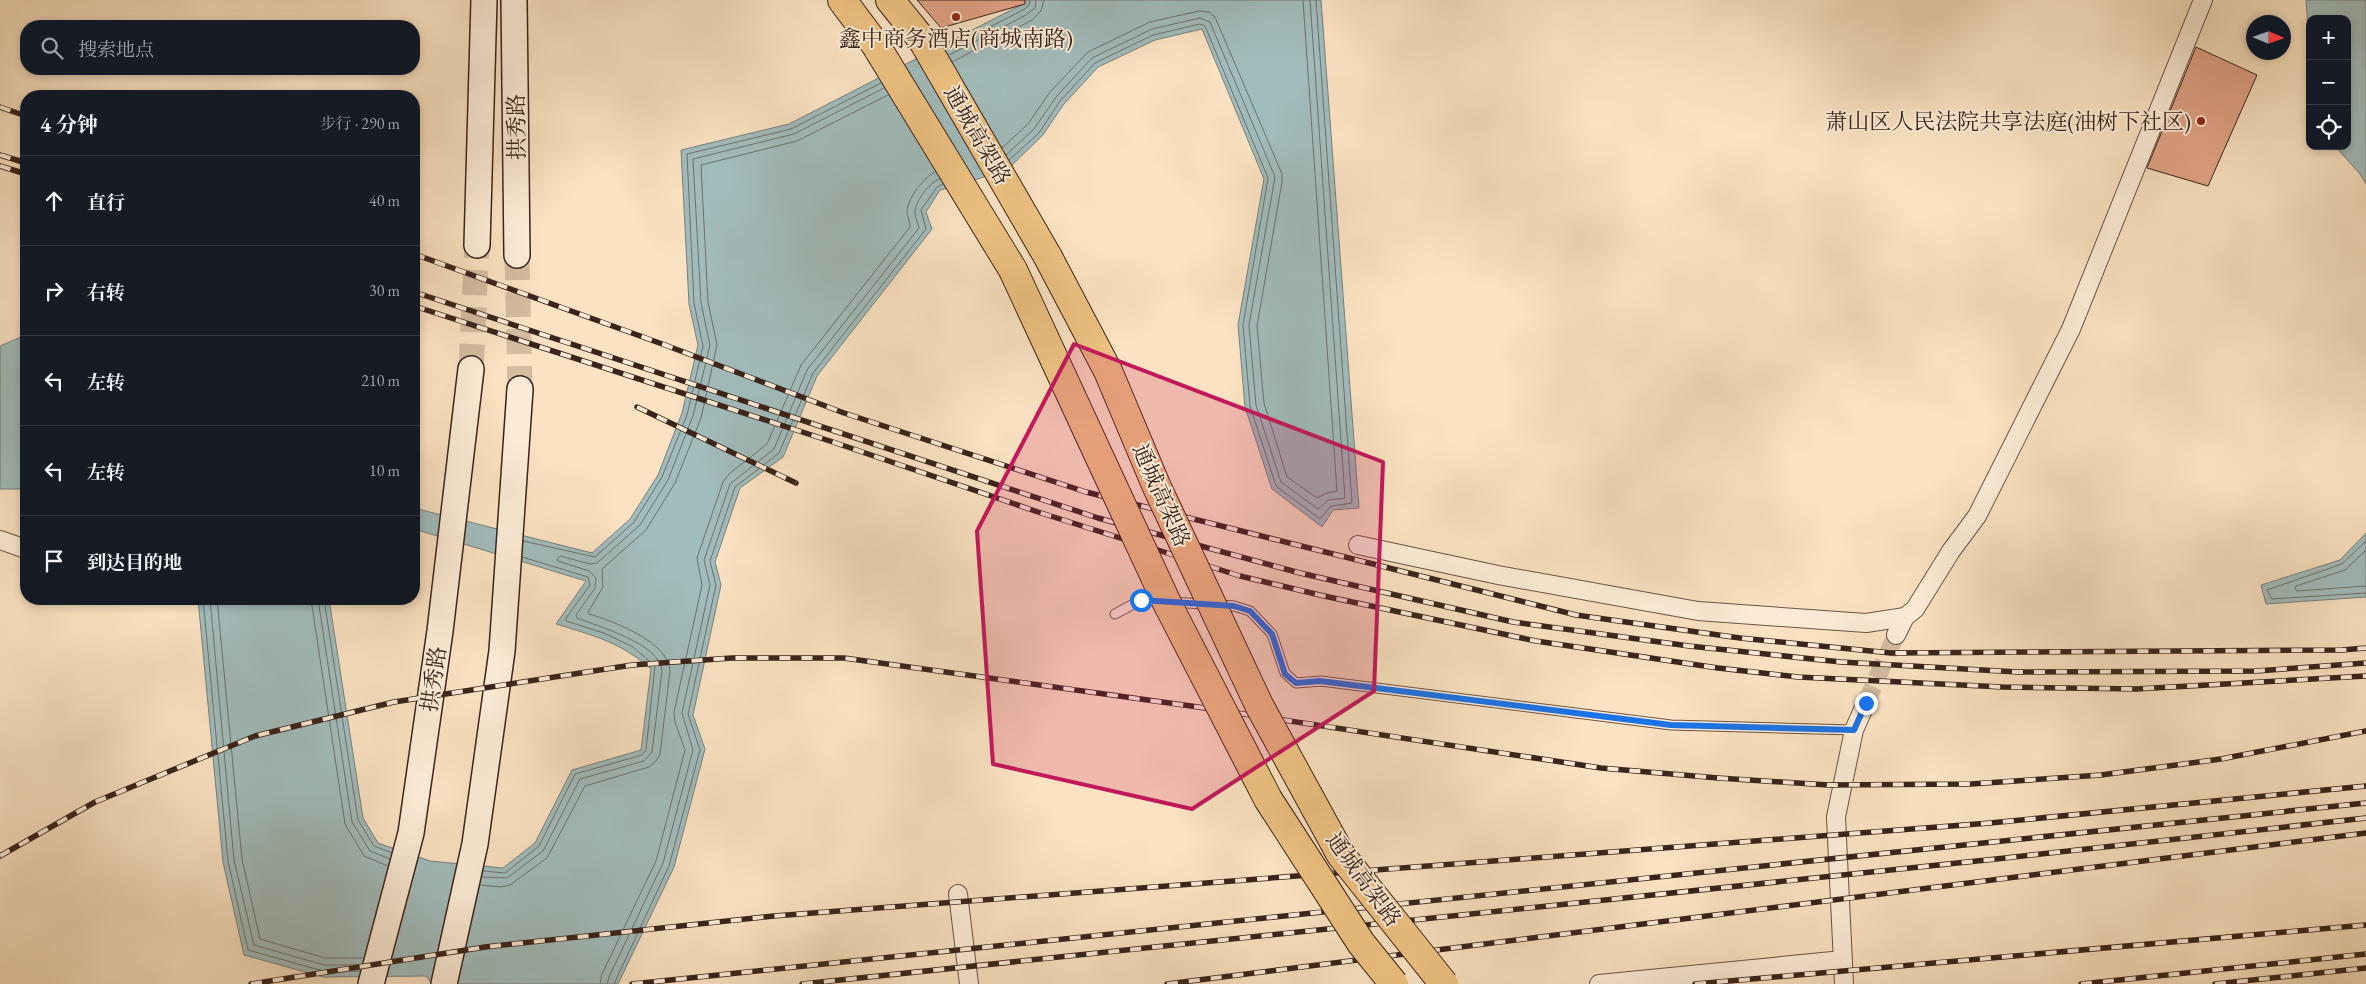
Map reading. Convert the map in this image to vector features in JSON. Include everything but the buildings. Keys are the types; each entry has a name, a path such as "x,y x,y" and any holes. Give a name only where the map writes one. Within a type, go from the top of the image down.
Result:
{"highway":[{"name":"通城高架路","path":"842,0 875,44 1013,270 1167,603 1268,798 1362,943 1394,984"},
{"name":"通城高架路","path":"890,0 923,41 1058,274 1108,370 1156,485 1259,705 1341,855 1444,984"}],"main road":[{"name":"拱秀路","path":"477,245 484,0"},
{"name":"拱秀路","path":"514,0 517,255"},
{"name":"拱秀路","path":"371,984 410,833 440,631 471,369"},
{"path":"444,984 475,844 502,650 520,389"}],"street":[{"path":"1896,635 1905,617 1915,609 1951,551 1978,516 2071,329 2203,0"},
{"path":"0,540 20,547"},
{"path":"1358,545 1498,575 1698,611 1866,623 1905,617"},
{"path":"1844,984 1836,817 1854,730 1866,703"},
{"path":"958,894 968,984"},
{"path":"1598,984 1843,960"}],"lane":[{"path":"1115,614 1141,600 1234,606 1250,611 1272,634 1285,674 1296,683 1320,681 1671,725 1854,730"}],"highlighted area":[{"path":"1074,344 1383,462 1374,691 1192,809 993,764 977,531"}],"water":[{"path":"1027,0 1321,0 1359,508 1333,510 1322,527 1272,489 1245,407 1238,325 1264,179 1202,29 1155,40 1098,67 1064,104 1042,136 1009,168 961,185 940,190 926,212 932,229 817,376 783,457 740,488 715,562 721,585 693,715 705,749 674,867 618,984 432,984 426,976 323,977 244,955 223,862 199,605 330,605 363,818 378,843 430,861 503,868 535,843 572,770 641,750 651,669 618,646 595,636 556,624 586,581 420,531 420,510 592,553 630,519 658,475 682,413 698,345 689,304 681,150 789,124 1021,5"},
{"path":"2306,0 2366,0 2366,184 2360,174 2339,150 2351,150 2351,15 2307,15"},
{"path":"20,338 20,489 0,489 0,346"},
{"path":"2366,533 2366,597 2266,604 2261,585 2340,560"}],"tunnel":[{"path":"471,369 477,245"},
{"path":"517,255 520,389"},
{"path":"1866,703 1896,635"}],"railway":[{"path":"0,107 20,114"},
{"path":"0,155 20,161"},
{"path":"0,166 20,172"},
{"path":"420,256 665,345 844,413 1086,492 1576,615 1740,638 1891,653 2342,650 2366,648"},
{"path":"420,294 1098,518 1300,573 1513,622 1689,646 1841,662 2018,672 2256,671 2366,663"},
{"path":"420,308 833,442 1038,512 1240,576 1324,596 1536,641 1718,668 1798,677 2002,687 2136,689 2366,676"},
{"path":"637,407 796,483"},
{"path":"0,856 95,802 255,736 394,702 632,665 732,658 844,658 1191,706 1601,768 1828,785 1971,784 2101,775 2221,759 2366,731"},
{"path":"251,984 485,947 774,916 1990,823 2366,786"},
{"path":"632,984 2366,803"},
{"path":"802,984 1996,859 2366,818"},
{"path":"1167,984 2366,833"},
{"path":"1695,984 2366,925"},
{"path":"2081,984 2366,954"},
{"path":"2215,984 2366,968"}],"place":[{"name":"鑫中商务酒店(商城南路)","path":"956,17"},
{"name":"萧山区人民法院共享法庭(油树下社区)","path":"2201,121"}],"route":[{"path":"1141,600 1234,606 1250,611 1272,634 1285,674 1296,683 1320,681 1671,725 1854,730 1866,703"}]}
